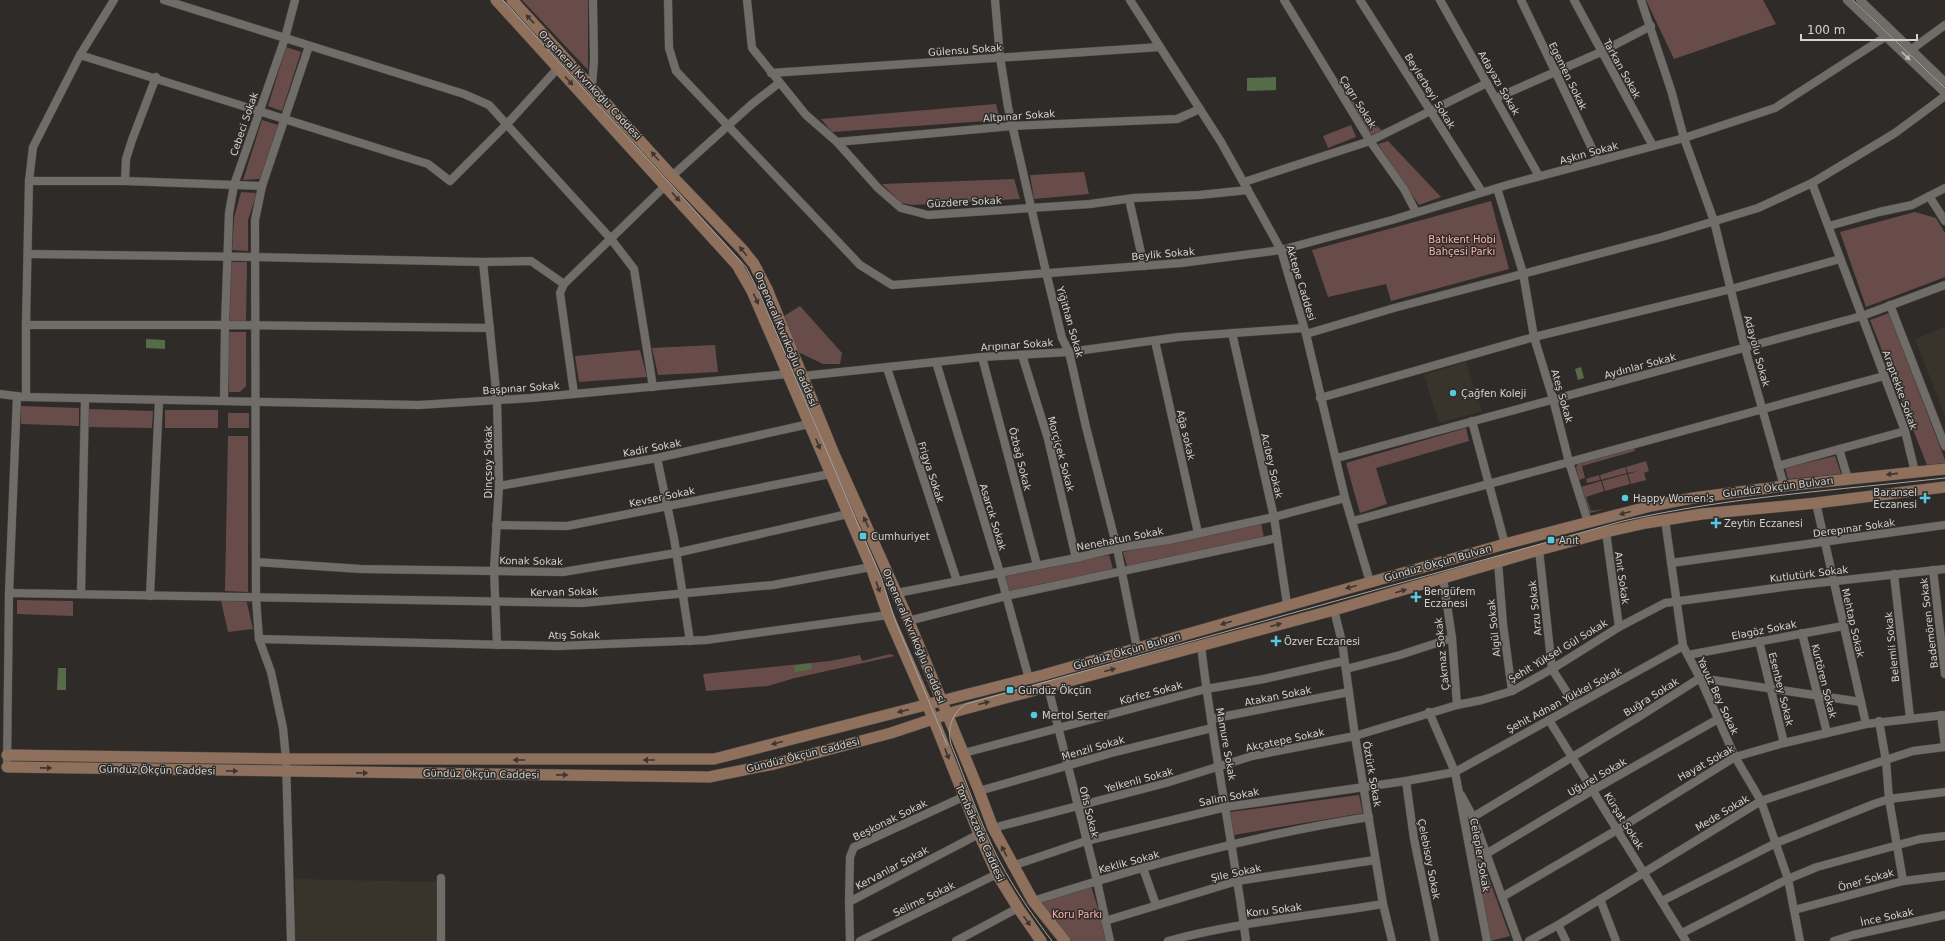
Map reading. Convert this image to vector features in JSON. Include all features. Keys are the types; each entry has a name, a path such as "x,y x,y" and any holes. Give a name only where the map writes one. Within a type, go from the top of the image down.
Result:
{"street":[{"path":"7,767 9,593 26,325 29,181 33,147 80,55 114,0"},
{"path":"164,0 464,94 489,105 611,239 634,269 653,387"},
{"name":"Cebeci Sokak","path":"224,401 229,214 234,185 285,38 295,0"},
{"name":"Tombakzade Caddesi","path":"496,0 737,265 759,304 830,474 871,567 888,615 933,718 963,797 979,834 997,874 1041,941"},
{"name":"Orgeneral Kıvrıkoğlu Caddesi","path":"512,0 754,264 767,289 834,454 897,593 959,743"},
{"path":"592,86 594,60 593,0"},
{"name":"Beylik Sokak","path":"668,0 669,48 676,71 727,126 786,185 860,266 892,285 1046,272 1181,263 1281,250"},
{"name":"Güzdere Sokak","path":"747,0 752,48 806,115 837,142 878,188 901,208 928,216 1090,204 1129,199 1199,195 1246,186 1370,141 1430,110 1488,83"},
{"name":"Yiğithan Sokak","path":"995,0 1000,57 1012,126 1062,338 1069,352 1086,427 1117,548 1137,648"},
{"name":"Aktepe Caddesi","path":"1130,0 1200,109 1246,186 1281,250 1305,331 1320,398 1337,458 1345,498 1370,582"},
{"name":"Çagrı Sokak","path":"1284,0 1370,141 1404,189 1416,212"},
{"name":"Beylerbeyi Sokak","path":"1360,0 1482,192"},
{"name":"Adayazı Sokak","path":"1440,0 1539,176"},
{"name":"Egemen Sokak","path":"1520,0 1598,160"},
{"name":"Tarkan Sokak","path":"1574,0 1653,146"},
{"path":"1641,0 1672,90 1684,138"},
{"path":"1847,0 1945,95"},
{"path":"1864,1 1945,82"},
{"path":"1912,49 1945,25"},
{"path":"1496,98 1601,52 1651,26"},
{"name":"Aşkın Sokak","path":"1281,250 1539,176 1684,138 1775,108 1886,37"},
{"path":"291,941 286,831 287,772 283,728 271,672 258,639 256,598 256,326 254,257 255,220 262,186 309,46"},
{"name":"Gülensu Sokak","path":"771,73 1160,47"},
{"path":"80,55 156,77 428,164 450,181 507,124 558,68"},
{"path":"125,181 126,159 156,77"},
{"path":"672,176 752,104 780,83"},
{"name":"Arıpınar Sokak","path":"803,376 982,357 1069,352 1232,333 1305,331 1662,237 1758,208 1812,183 1895,132 1945,95"},
{"name":"Altpınar Sokak","path":"837,142 1012,126 1177,120 1200,109"},
{"name":"Adayolu Sokak","path":"1684,138 1714,221 1745,348 1784,486"},
{"path":"29,181 125,181 262,186"},
{"name":"Araptekke Sokak","path":"1812,183 1904,431 1915,472"},
{"path":"574,394 560,293 564,284 665,186"},
{"name":"Ateş Sokak","path":"1496,188 1523,273 1534,337 1554,399 1569,462 1588,522"},
{"path":"1829,226 1912,204 1945,188"},
{"path":"1929,196 1945,221"},
{"path":"1129,199 1144,266"},
{"path":"28,254 483,262 531,261 564,284"},
{"path":"1320,398 1534,337 1731,289 1840,259"},
{"name":"Dinçsoy Sokak","path":"483,262 497,400 499,486 494,570 497,645"},
{"name":"Aydınlar Sokak","path":"1337,458 1862,316 1945,285"},
{"name":"Araptekke Sokak","path":"1890,306 1945,446"},
{"path":"26,325 225,325 490,328"},
{"name":"Acıbey Sokak","path":"1232,333 1274,517 1287,604"},
{"name":"Ağa sokak","path":"1155,341 1198,533"},
{"name":"Morçiçek Sokak","path":"1022,355 1048,439 1076,558"},
{"name":"Özbağ Sokak","path":"982,357 1037,566"},
{"name":"Asarcık Sokak","path":"936,362 1000,573 1029,679"},
{"name":"Frigya Sokak","path":"887,368 957,581"},
{"name":"Başpınar Sokak","path":"0,394 22,397 419,405 574,394 788,374"},
{"path":"1353,521 1884,376"},
{"path":"81,594 85,398"},
{"path":"150,596 159,400"},
{"path":"1472,421 1505,544"},
{"name":"Kadir Sokak","path":"499,486 657,458 809,424"},
{"path":"1778,466 1904,431"},
{"path":"1839,449 1848,479"},
{"path":"657,458 668,506 690,641"},
{"name":"Gündüz Ökçün Bulvarı","path":"941,700 1029,679 1287,604 1505,544 1651,506 1686,499 1784,486 1945,469"},
{"name":"Kevser Sokak","path":"496,525 567,526 830,474"},
{"name":"Gündüz Ökçün Bulvarı","path":"947,714 1334,610 1606,532 1702,514 1816,503 1945,486"},
{"name":"Nenehatun Sokak","path":"897,593 1274,517 1345,498"},
{"name":"Mehtap Sokak","path":"1816,503 1866,724"},
{"name":"Konak Sokak","path":"256,562 361,569 563,572 676,553 848,514"},
{"name":"Yavuz Bey Sokak","path":"1665,520 1683,646 1700,678 1735,757 1761,801 1788,879 1800,941"},
{"name":"Derepınar Sokak","path":"1671,563 1945,525"},
{"name":"Anıt Sokak","path":"1606,532 1619,627"},
{"path":"908,621 1006,596 1277,538"},
{"name":"Arzu Sokak","path":"1539,550 1552,669 1575,705"},
{"name":"Algül Sokak","path":"1498,562 1503,624 1512,691"},
{"name":"Kervan Sokak","path":"9,593 582,603 773,585 871,567"},
{"name":"Kutlutürk Sokak","path":"1676,601 1833,581 1945,569"},
{"name":"Bademören Sokak","path":"1933,570 1945,674"},
{"name":"Belemli Sokak","path":"1894,574 1910,718"},
{"name":"Çakmaz Sokak","path":"1443,578 1452,638 1457,704"},
{"name":"Şehit Yüksel Gül Sokak","path":"1355,736 1429,712 1457,704 1482,700 1512,691 1552,669 1619,627 1665,602 1676,601"},
{"name":"Öztürk Sokak","path":"1334,610 1345,665 1375,860 1383,904 1392,941"},
{"name":"Atış Sokak","path":"258,639 558,646 690,641 888,615"},
{"name":"Elagöz Sokak","path":"1688,655 1843,626"},
{"name":"Kurtören Sokak","path":"1802,633 1827,733"},
{"name":"Körfez Sokak","path":"964,753 1206,689 1400,655 1452,638"},
{"name":"Esenbey Sokak","path":"1758,641 1784,743"},
{"name":"Mamure Sokak","path":"1201,645 1206,689 1226,807 1246,941"},
{"name":"Şehit Adnan Yükkel Sokak","path":"1455,772 1683,646"},
{"path":"1700,678 1861,702"},
{"name":"Buğra Sokak","path":"1473,817 1700,678"},
{"name":"Ofis Sokak","path":"1048,688 1097,881 1110,941"},
{"name":"Atakan Sokak","path":"1211,719 1349,692"},
{"name":"Gündüz Ökçün Caddesi","path":"7,755 286,759 714,759 941,700"},
{"name":"Celepler Sokak","path":"1429,712 1455,772 1487,941"},
{"name":"Gündüz Ökçün Caddesi","path":"7,767 709,777 782,762 891,733 947,714"},
{"path":"1943,715 1945,746"},
{"name":"Hayat Sokak","path":"1502,897 1617,830 1735,757 1784,743 1879,721 1943,715"},
{"name":"Uğurel Sokak","path":"1486,854 1593,790 1718,719"},
{"name":"Kürşat Sokak","path":"1549,720 1571,758 1593,790 1686,941"},
{"path":"1879,721 1886,761 1889,799 1903,881"},
{"name":"Menzil Sokak","path":"979,791 1115,752 1212,728"},
{"name":"Akçatepe Sokak","path":"1219,766 1252,756 1355,736"},
{"name":"Tombakzade Caddesi","path":"959,743 993,828 1012,866 1033,901 1065,941"},
{"name":"Mede Sokak","path":"1529,941 1558,925 1761,801 1913,751 1945,746"},
{"name":"Yelkenli Sokak","path":"993,828 1166,783 1219,766"},
{"name":"Salim Sokak","path":"1012,866 1086,841 1226,807 1455,772"},
{"name":"Çelebisoy Sokak","path":"1406,780 1414,839 1435,941"},
{"path":"1458,789 1473,817 1518,941"},
{"path":"1662,901 1776,843 1889,799 1945,792"},
{"name":"Beşkonak Sokak","path":"849,902 850,857 854,847 963,797"},
{"name":"Keklik Sokak","path":"1033,901 1097,881 1231,844 1287,831 1369,817"},
{"name":"Kervanlar Sokak","path":"850,941 849,902 979,834"},
{"path":"1682,933 1788,879 1817,867 1897,845 1945,836"},
{"name":"Şile Sokak","path":"1105,921 1237,881 1375,860"},
{"path":"1143,868 1156,905"},
{"name":"Selime Sokak","path":"860,941 997,874"},
{"name":"Öner Sokak","path":"1794,910 1903,881 1945,876"},
{"path":"441,878 441,941"},
{"path":"1600,899 1616,941"},
{"name":"Koru Sokak","path":"1168,941 1206,930 1320,915 1383,904"},
{"path":"956,941 1018,908"},
{"name":"İnce Sokak","path":"1834,941 1854,935 1945,915"},
{"path":"1558,925 1566,941"}],"shaded area":[{"path":"1276,77 1276,90 1247,91 1247,78"},
{"path":"1945,327 1945,416 1915,339"},
{"path":"146,339 165,340 165,349 146,348"},
{"name":"Çağfen Koleji","path":"1466,362 1482,411 1439,423 1424,375"},
{"path":"1581,367 1584,378 1578,380 1575,369"},
{"path":"811,663 812,669 795,672 794,666"},
{"path":"58,668 66,668 66,690 57,690"},
{"path":"295,879 437,882 437,941 294,941"}],"green space":[{"path":"522,0 588,0 588,70"},
{"path":"1646,0 1763,0 1776,24 1674,59"},
{"path":"286,47 301,52 282,111 268,106"},
{"path":"1352,100 1382,131 1375,136 1370,134 1350,101"},
{"path":"996,104 1000,120 832,132 821,119"},
{"path":"262,120 278,125 260,179 243,180"},
{"path":"1351,125 1356,137 1328,148 1323,136"},
{"path":"1388,141 1441,197 1419,205 1378,144"},
{"path":"1084,172 1089,194 1034,199 1030,175"},
{"path":"1014,179 1020,199 913,205 901,203 882,184"},
{"path":"241,192 257,193 248,220 248,251 232,250 234,218"},
{"name":"Batıkent Hobi Bahçesi Parkı","path":"1491,201 1509,269 1391,301 1386,284 1328,297 1312,250"},
{"path":"1915,212 1936,218 1945,233 1945,277 1866,307 1840,232"},
{"path":"230,262 247,262 246,322 230,322"},
{"path":"800,306 842,353 840,364 823,364 798,352 784,316"},
{"path":"1889,313 1945,463 1927,465 1870,320"},
{"path":"229,332 246,332 246,386 240,392 229,392"},
{"path":"715,345 718,372 658,375 652,348"},
{"path":"640,350 647,377 579,382 575,356"},
{"path":"21,406 79,408 79,426 21,424"},
{"path":"89,409 153,411 152,428 89,427"},
{"path":"165,410 218,410 218,428 165,428"},
{"path":"228,413 249,413 249,428 228,428"},
{"path":"1466,428 1469,441 1376,468 1387,504 1360,513 1346,463"},
{"path":"228,436 248,436 248,592 225,591"},
{"path":"1634,448 1635,451 1582,466 1585,478 1579,480 1576,467 1579,462"},
{"path":"1835,456 1841,474 1788,479 1785,468"},
{"path":"1646,461 1649,471 1644,473 1646,480 1631,484 1628,474 1638,471 1628,473 1626,467"},
{"path":"1625,467 1627,473 1601,480 1600,475"},
{"path":"1627,474 1630,484 1605,491 1602,481"},
{"path":"1599,475 1600,480 1587,483 1586,479"},
{"path":"1601,481 1604,491 1586,497 1591,511 1605,509 1590,513 1581,487"},
{"path":"1261,523 1264,538 1127,566 1123,552"},
{"path":"1109,555 1113,569 1008,592 1004,576"},
{"path":"246,599 253,629 228,632 221,601"},
{"path":"17,600 73,601 73,616 17,614"},
{"path":"890,654 895,656 795,678 768,686 706,691 703,674 830,661 860,655 862,661"},
{"path":"1359,795 1363,813 1234,835 1230,812"},
{"path":"1470,828 1510,936 1491,941 1468,829"},
{"name":"Koru Parkı","path":"1091,886 1108,941 1072,941 1040,903"}],"tram line":[{"path":"503,0 746,267 759,292 881,577 895,620 947,745"},
{"path":"1853,0 1945,88"},
{"path":"1052,941 1024,903 1000,862 980,818 951,744 950,727 952,721 957,712 966,704 1623,521 1743,500 1945,478"}],"place":[{"name":"Çağfen Koleji","path":"1453,393"},
{"name":"Happy Women's","path":"1625,498"},
{"name":"Baransel Eczanesi","path":"1925,498"},
{"name":"Zeytin Eczanesi","path":"1716,523"},
{"name":"Cumhuriyet","path":"863,536"},
{"name":"Anıt","path":"1551,540"},
{"name":"Bengüfem Eczanesi","path":"1416,597"},
{"name":"Özver Eczanesi","path":"1276,641"},
{"name":"Gündüz Ökçün","path":"1010,690"},
{"name":"Mertol Serter","path":"1034,715"}]}
